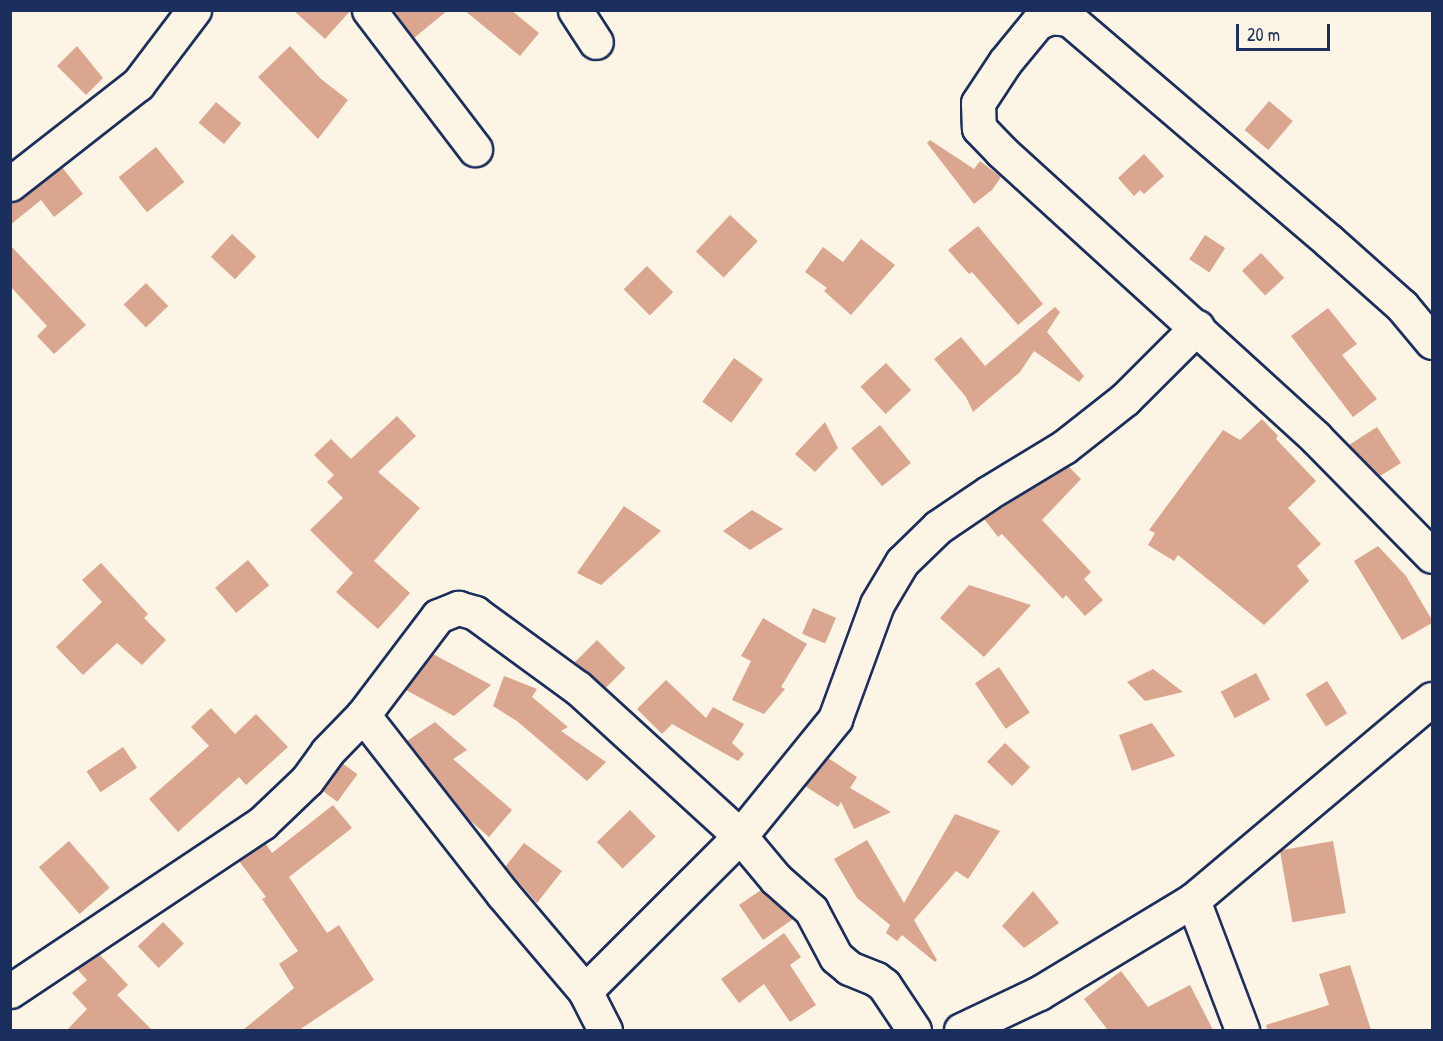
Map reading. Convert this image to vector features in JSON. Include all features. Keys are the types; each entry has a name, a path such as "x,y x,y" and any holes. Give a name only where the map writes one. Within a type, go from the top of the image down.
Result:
{"street":[{"path":"10,184 138,84 194,10"},
{"path":"369,10 476,149"},
{"path":"575,10 596,42"},
{"path":"1432,342 1402,306 1069,19 1051,17 1037,23 1005,62 978,103 979,128 1316,438 1432,556"},
{"path":"585,991 740,836 835,719 877,604 902,562 938,527 1073,441 1125,399 1197,327"},
{"path":"10,991 262,823 307,780 327,752 363,715 438,616 458,608 475,613 578,688 740,836 776,879 811,910 836,957 849,968 876,979 884,985 914,1030"},
{"path":"961,1030 1039,993 1193,900 1432,699"},
{"path":"363,715 502,893 585,991 605,1030"},
{"path":"1193,900 1242,1030"}],"building":[{"path":"293,10 351,10 325,39"},
{"path":"393,10 448,10 414,38"},
{"path":"464,10 511,10 539,33 520,56"},
{"path":"77,46 103,78 86,95 57,66"},
{"path":"290,46 321,79 348,100 318,139 258,77"},
{"path":"1269,101 1293,121 1268,150 1245,130"},
{"path":"216,102 241,123 224,144 199,123"},
{"path":"930,140 974,169 980,161 1001,177 992,190 974,204 927,143"},
{"path":"156,147 184,182 147,212 119,177"},
{"path":"1144,154 1164,176 1144,194 1140,190 1134,196 1118,178"},
{"path":"62,167 83,194 54,217 41,200 10,225 10,202 22,199"},
{"path":"730,215 758,241 724,277 696,252"},
{"path":"978,226 1043,304 1018,325 972,272 969,274 948,250"},
{"path":"232,234 256,257 235,279 211,257"},
{"path":"1205,235 1225,248 1209,272 1189,259"},
{"path":"861,239 895,265 851,315 824,291 827,288 805,272 823,247 843,262"},
{"path":"10,245 86,325 54,354 37,336 47,326 10,286"},
{"path":"1261,253 1284,278 1265,296 1242,271"},
{"path":"647,266 673,292 650,315 624,289"},
{"path":"146,283 168,306 146,328 124,305"},
{"path":"1055,307 1060,312 1047,332 1084,376 1079,382 1034,351 1020,372 973,412 966,397 934,359 961,337 985,366"},
{"path":"1328,308 1357,344 1342,355 1377,399 1353,417 1291,336"},
{"path":"734,358 763,379 731,423 702,402"},
{"path":"886,363 911,390 886,414 860,387"},
{"path":"397,416 416,436 378,472 420,508 374,561 410,593 378,629 336,592 353,573 310,530 343,498 327,482 334,475 314,455 331,439 351,459"},
{"path":"1262,419 1278,436 1276,439 1316,481 1288,508 1321,544 1297,566 1309,581 1264,625 1178,555 1174,561 1148,545 1155,533 1149,530 1223,430 1240,440"},
{"path":"825,422 838,448 815,472 795,454"},
{"path":"880,425 911,463 882,486 851,448"},
{"path":"1377,427 1401,463 1380,476 1349,445"},
{"path":"1068,466 1081,479 1042,520 1091,572 1084,579 1103,600 1085,616 1066,595 1063,599 1002,534 998,537 984,519"},
{"path":"624,506 661,531 601,585 577,573"},
{"path":"752,510 783,529 750,550 723,531"},
{"path":"1378,546 1406,576 1432,620 1432,623 1402,640 1354,561"},
{"path":"248,560 269,585 236,613 215,588"},
{"path":"101,563 148,614 144,618 166,640 142,665 117,643 83,675 56,647 102,602 82,580"},
{"path":"969,585 1031,605 984,657 940,618"},
{"path":"813,608 836,618 825,644 802,634"},
{"path":"763,618 807,644 781,687 785,689 764,714 732,700 751,661 741,656"},
{"path":"597,640 625,668 603,690 575,662"},
{"path":"433,654 491,685 454,716 406,690"},
{"path":"999,667 1030,713 1006,729 975,683"},
{"path":"1153,669 1183,692 1145,701 1127,682"},
{"path":"1256,673 1270,699 1235,718 1221,692"},
{"path":"504,676 537,689 532,697 568,727 561,731 606,762 587,781 517,721 493,706"},
{"path":"666,680 706,718 713,707 744,724 732,743 744,754 738,761 672,724 662,734 637,709"},
{"path":"1327,681 1347,713 1326,726 1306,694"},
{"path":"211,708 235,734 256,714 288,747 246,785 239,777 178,832 149,799 209,746 191,727"},
{"path":"435,722 467,750 453,759 512,810 489,837 466,817 407,741"},
{"path":"1152,723 1175,756 1132,771 1119,735"},
{"path":"1005,743 1030,767 1012,786 987,762"},
{"path":"123,747 137,768 101,792 87,772"},
{"path":"828,758 857,777 850,788 891,812 854,829 841,802 838,807 805,786"},
{"path":"342,763 357,774 337,802 322,791"},
{"path":"333,805 352,828 289,877 327,933 339,925 374,980 299,1030 243,1030 294,988 279,964 298,951 262,899 266,897 239,861 265,843 272,853"},
{"path":"630,810 656,837 623,869 597,842"},
{"path":"955,814 1000,831 968,879 956,871 914,920 937,960 935,962 902,935 897,941 886,933 890,925 857,898 834,859 867,840 904,903"},
{"path":"69,841 110,888 79,914 39,867"},
{"path":"1333,841 1346,913 1292,922 1280,850"},
{"path":"524,843 562,871 537,903 505,867"},
{"path":"761,890 793,919 763,940 739,905"},
{"path":"1033,891 1059,923 1024,948 1002,926"},
{"path":"163,922 184,944 159,968 138,946"},
{"path":"784,933 801,957 790,965 816,1005 790,1022 764,984 739,1003 721,979"},
{"path":"99,954 128,985 117,995 152,1030 67,1030 87,1009 72,993 87,980 77,969"},
{"path":"1350,965 1371,1030 1267,1030 1266,1025 1329,1005 1319,974"},
{"path":"1121,971 1148,1007 1190,985 1213,1030 1104,1030 1107,1029 1084,999"}]}
